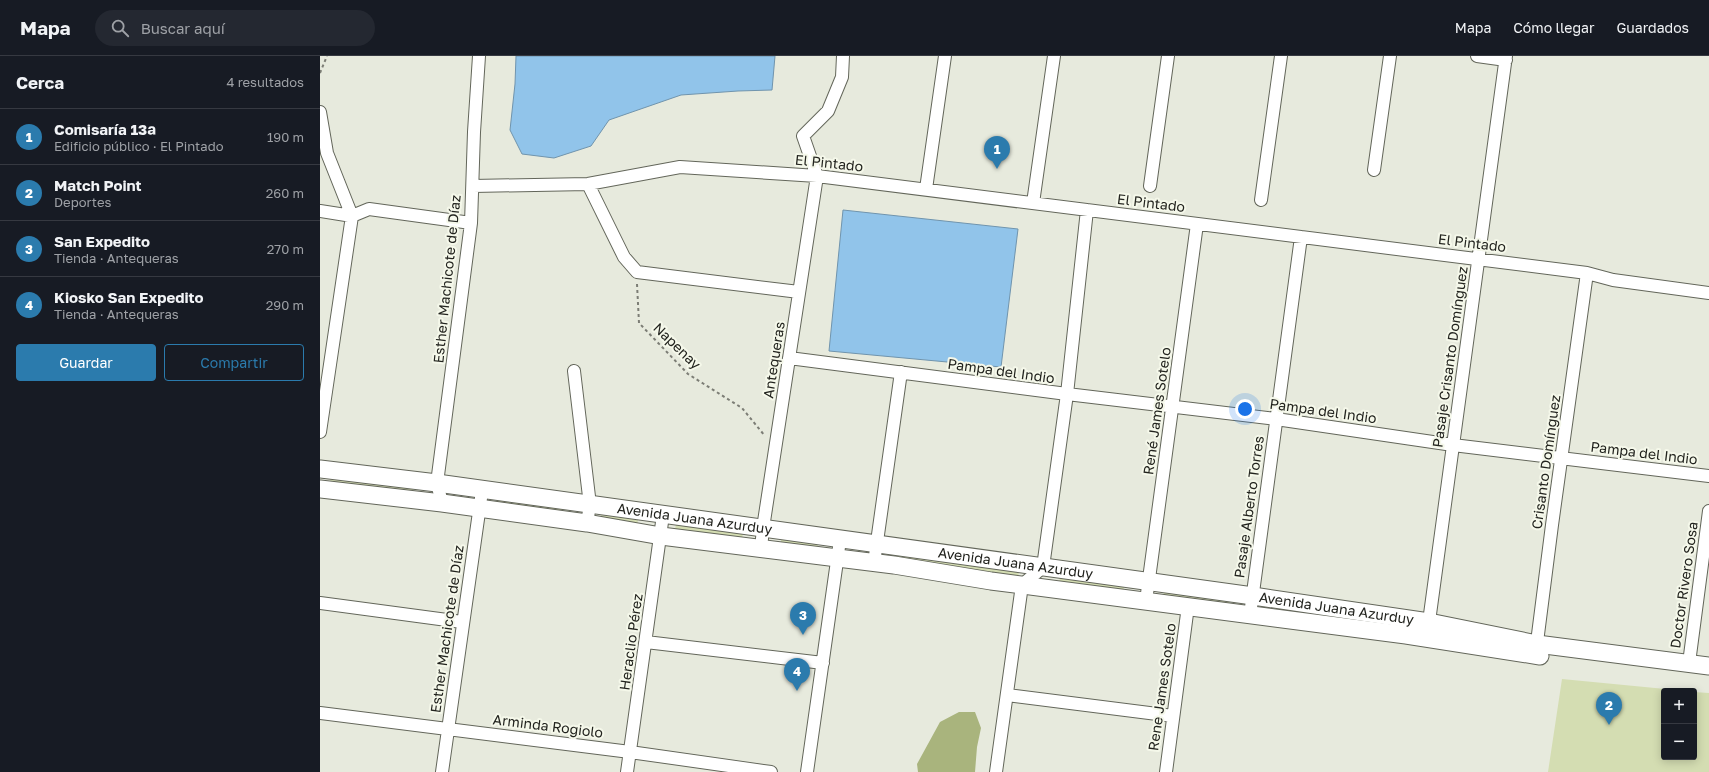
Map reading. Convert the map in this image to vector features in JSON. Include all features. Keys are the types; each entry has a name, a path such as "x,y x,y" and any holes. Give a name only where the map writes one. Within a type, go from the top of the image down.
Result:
{"main road":[{"name":"Avenida Juana Azurduy","path":"320,469 1148,581 1429,622 1536,650 1709,677"},
{"name":"Avenida Juana Azurduy","path":"320,489 442,503 587,523 661,536 838,558 1022,585 1406,635 1426,639 1709,666"}],"street":[{"name":"Esther Machicote de Díaz","path":"442,503 438,484 471,224 474,132 479,56"},
{"path":"817,176 803,136 828,111 842,77 843,56"},
{"path":"926,190 945,56"},
{"path":"1033,203 1054,56"},
{"path":"1150,186 1168,56"},
{"path":"1261,200 1281,56"},
{"path":"1374,170 1390,56"},
{"path":"1477,56 1506,58"},
{"name":"Pasaje Crisanto Domínguez","path":"1426,639 1506,58"},
{"path":"320,112 327,153 352,216 320,432"},
{"name":"El Pintado","path":"473,186 588,184 680,167 817,176 1588,273 1613,280 1709,293"},
{"name":"Antequeras","path":"761,549 775,447 817,176"},
{"path":"588,184 624,257 637,272 799,292"},
{"path":"320,211 352,216 369,209 471,224"},
{"path":"996,772 1022,585 1043,567 1066,394 1086,210"},
{"name":"René James Sotelo","path":"1146,601 1197,224"},
{"name":"Pasaje Alberto Torres","path":"1250,615 1301,237"},
{"name":"Crisanto Domínguez","path":"1536,650 1561,458 1588,273"},
{"name":"Pampa del Indio","path":"789,358 1066,394 1276,419 1453,446 1709,476"},
{"path":"574,371 590,505 587,523"},
{"path":"874,563 901,372"},
{"name":"Esther Machicote de Díaz","path":"442,772 462,622 482,491"},
{"name":"Doctor Rivero Sosa","path":"1689,663 1709,511"},
{"name":"Heraclio Pérez","path":"627,772 663,515"},
{"path":"807,772 840,540"},
{"path":"320,603 462,622"},
{"name":"Rene James Sotelo","path":"1166,772 1188,606"},
{"path":"646,642 823,663"},
{"path":"1007,694 1173,716"},
{"name":"Arminda Rogiolo","path":"320,713 630,752 771,772"}],"path":[{"path":"320,73 327,56"},
{"name":"Napenay","path":"637,272 638,323 688,374 742,408 775,447"}],"green space":[{"path":"331,476 413,488 413,494 330,483"},
{"path":"499,500 562,508 561,515 498,506"},
{"path":"601,515 638,520 637,526 600,520"},
{"path":"676,524 743,533 742,539 675,530"},
{"path":"781,538 818,544 817,550 781,544"},
{"path":"897,555 1019,572 1018,577 897,559"},
{"path":"1060,578 1124,587 1123,592 1059,582"},
{"path":"1164,592 1230,601 1229,607 1163,597"},
{"path":"1562,679 1661,689 1661,760 1697,760 1697,692 1709,693 1709,772 1548,772"},
{"path":"959,712 975,712 981,728 977,747 975,772 918,772 917,764 940,722"}],"water":[{"path":"516,56 775,56 772,90 681,95 609,120 591,146 554,158 522,154 510,130 515,84"},
{"path":"843,210 1018,229 1001,367 829,351"}],"place":[{"name":"Comisaría 13ª","path":"997,169"},
{"name":"San Expedito","path":"803,635"},
{"name":"Kiosko San Expedito","path":"797,691"},
{"name":"Match Point","path":"1609,725"}]}
